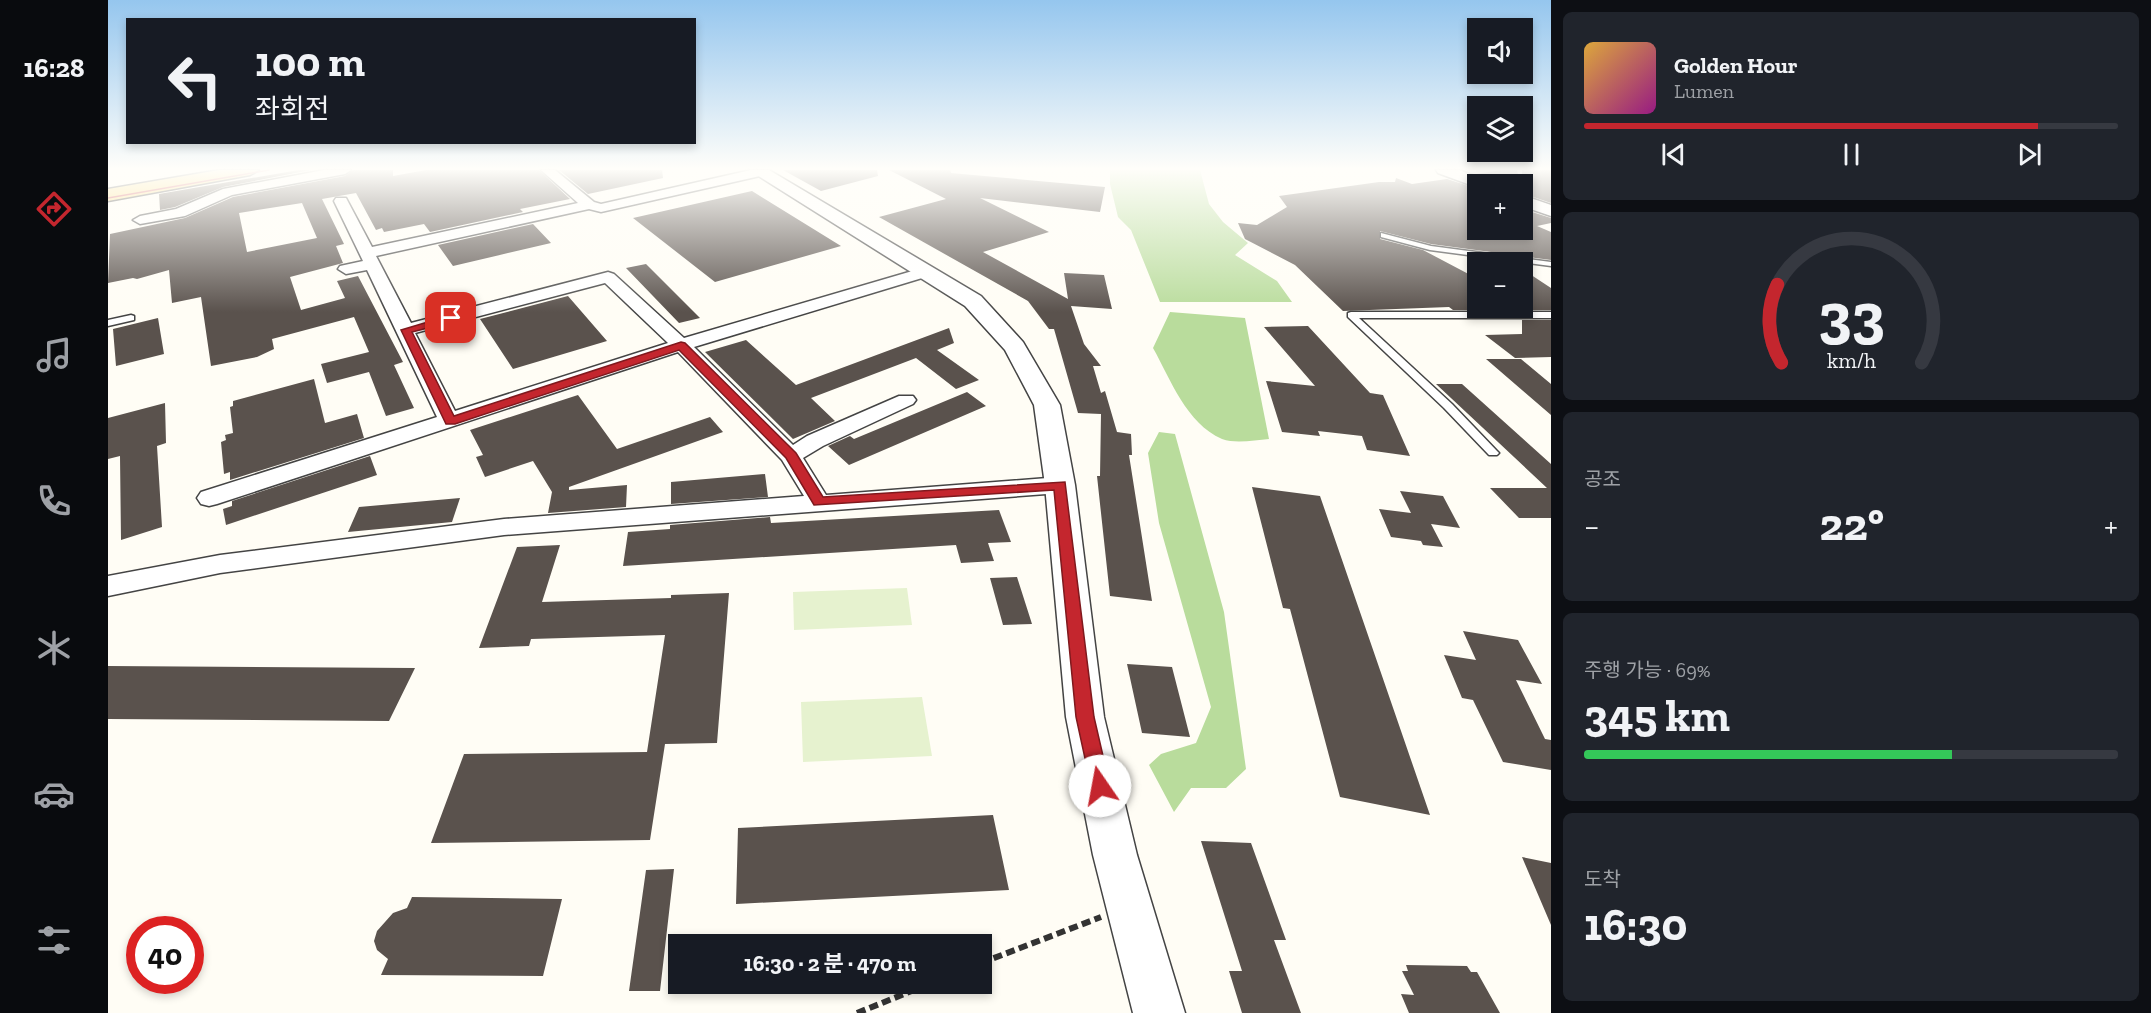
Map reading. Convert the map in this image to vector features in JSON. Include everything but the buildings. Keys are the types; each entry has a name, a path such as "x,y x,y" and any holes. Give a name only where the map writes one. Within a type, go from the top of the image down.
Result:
{"street":[{"path":"140,220 156,217"},
{"path":"349,217 450,421"},
{"path":"346,269 370,258 538,217"},
{"path":"836,217 973,301 1015,347 1047,405 1060,485 1085,717 1115,855 1159,1013"},
{"path":"209,498 681,345 926,272"},
{"path":"406,330 608,277 681,345 791,456 819,502"},
{"path":"791,456 814,441 906,400"},
{"path":"108,586 220,564 504,527 1060,485"}],"lane":[{"path":"1384,235 1430,248 1551,264"},
{"path":"1493,453 1448,406 1351,315 1551,315"},
{"path":"108,323 131,318"}],"path":[{"path":"992,959 1129,906"},
{"path":"856,1013 904,994"}],"green space":[{"path":"1118,217 1219,217 1248,243 1235,255 1277,281 1292,302 1160,302 1131,230"},
{"path":"1170,312 1245,318 1269,439 1239,441 1222,439 1209,432 1189,412 1153,348"},
{"path":"1159,432 1175,434 1224,612 1246,769 1226,788 1191,788 1174,812 1149,765 1161,754 1196,743 1211,707 1159,523 1148,453"},
{"path":"907,588 912,625 794,630 793,592"},
{"path":"922,697 932,756 803,762 801,702"}],"route":[{"path":"451,318 406,330 450,421 681,345 791,456 819,502 1060,485 1085,717 1100,786"}]}
